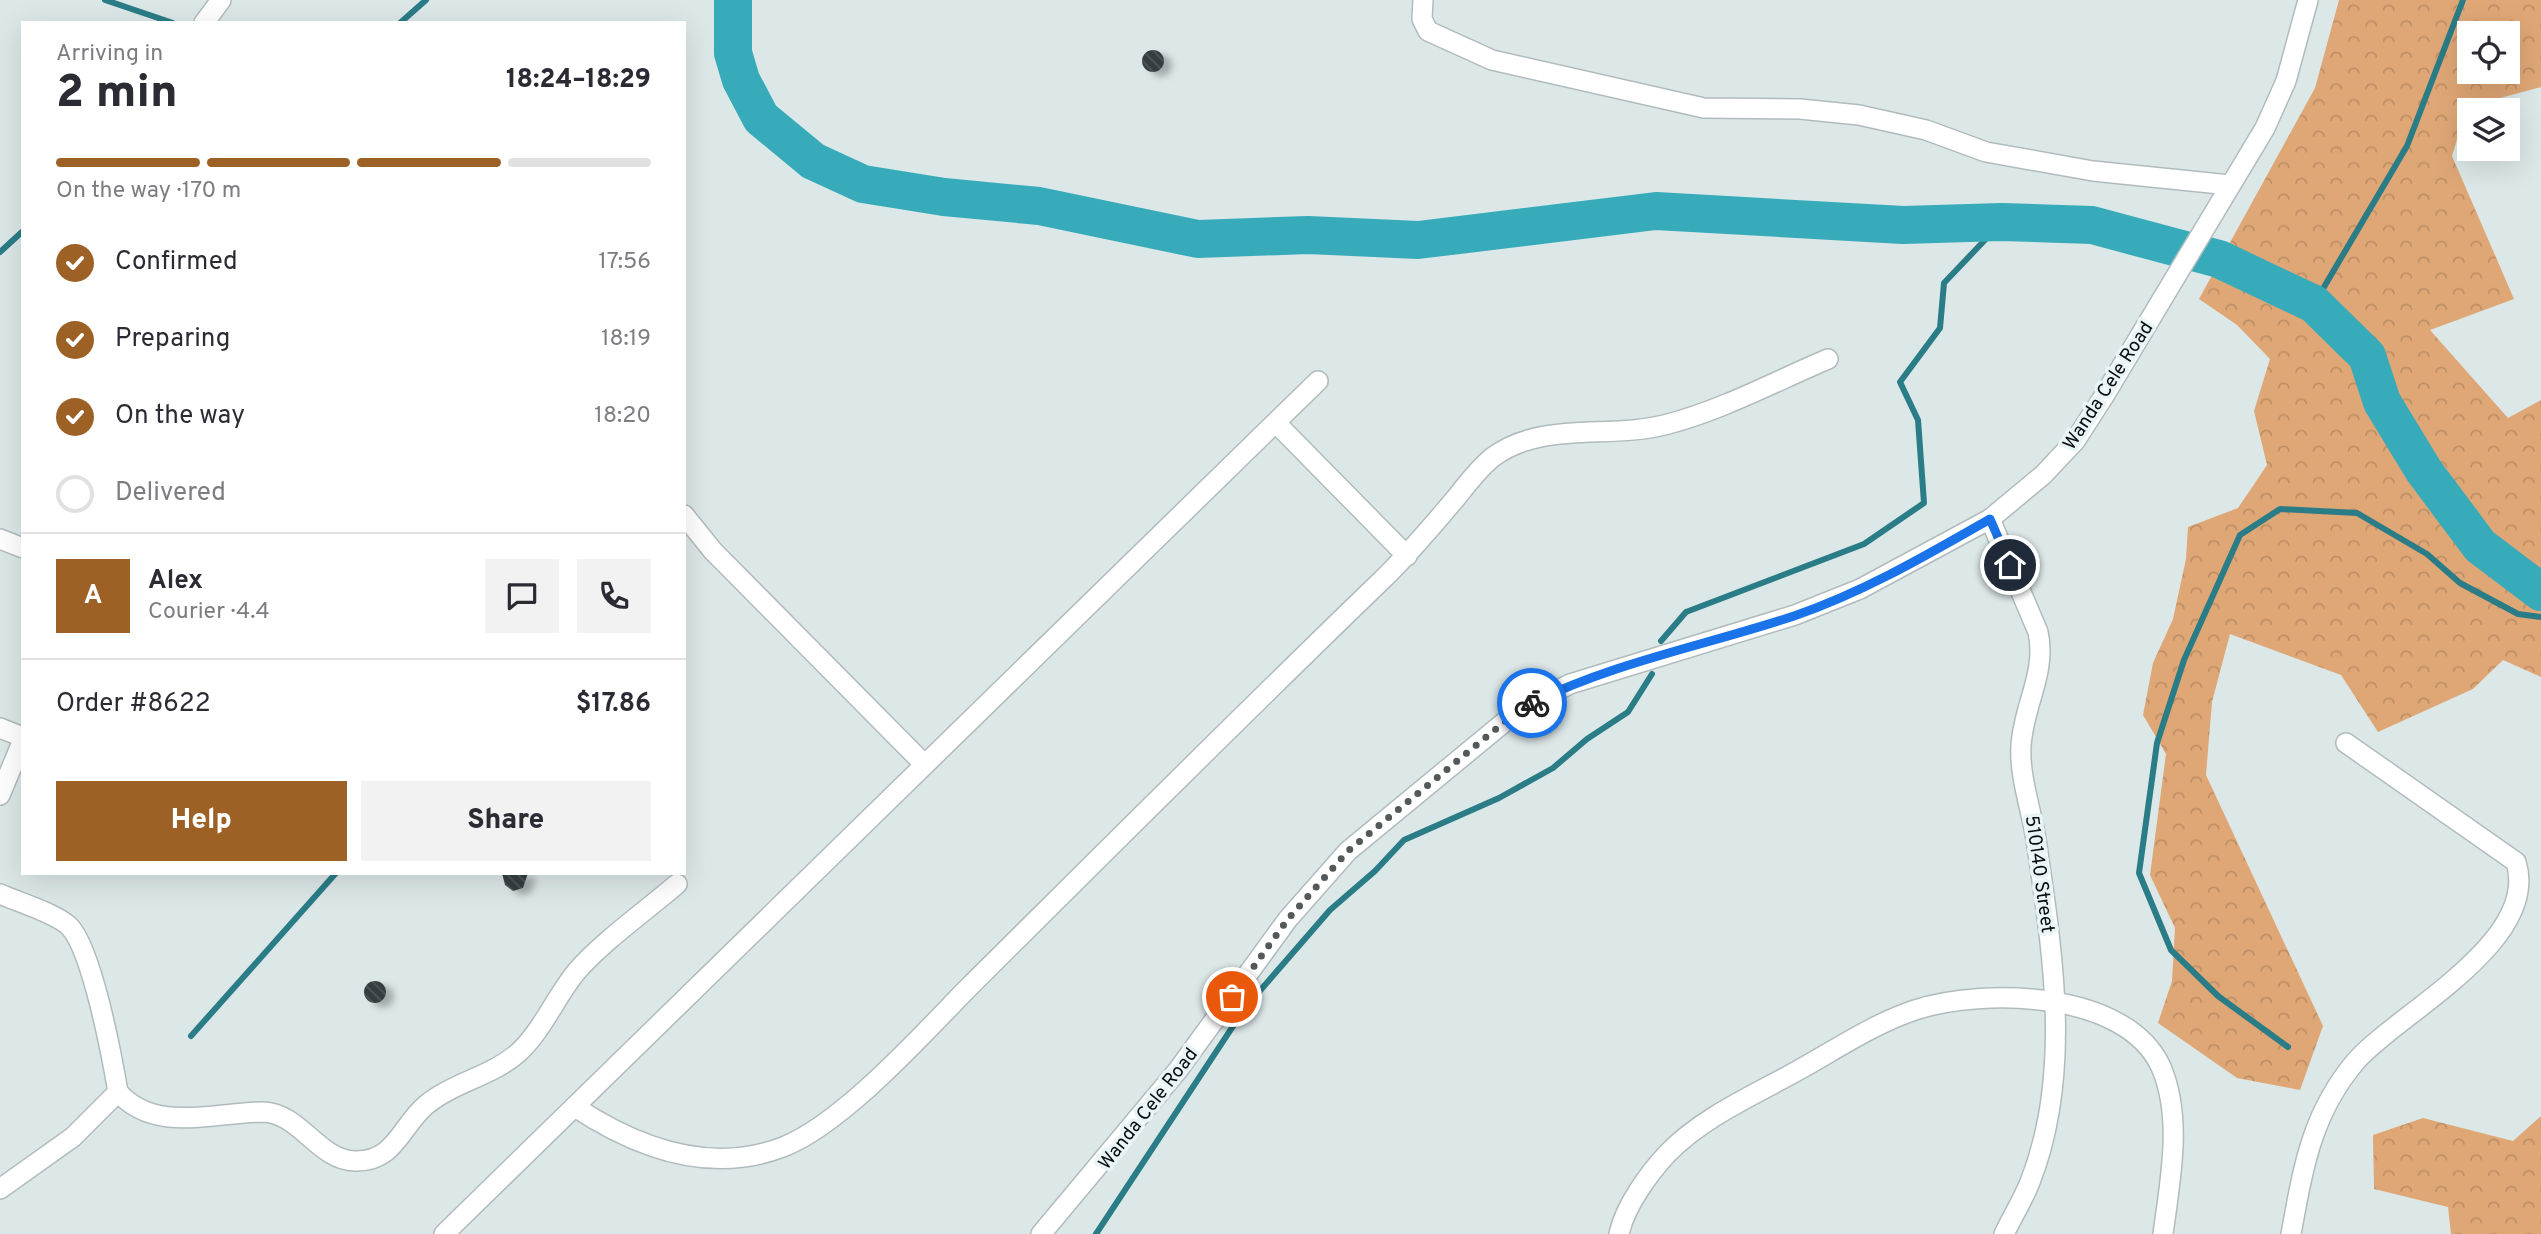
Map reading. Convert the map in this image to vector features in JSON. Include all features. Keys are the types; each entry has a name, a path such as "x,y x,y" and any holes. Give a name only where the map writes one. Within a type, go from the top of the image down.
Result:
{"street":[{"path":"205,21 221,0"},
{"path":"1423,0 1422,19 1428,31 1492,60 1704,108 1800,109 1858,115 1926,130 1986,152 2093,171 2230,185"},
{"name":"Wanda Cele Road","path":"1041,1234 1178,1070 1288,919 1348,851 1519,710 1570,684 1795,615 1860,589 1990,519 2043,475 2075,441 2265,128 2286,81 2308,0"},
{"path":"575,1107 621,1135 691,1157 726,1159 759,1154 810,1134 832,1118 916,1040 1407,556 1489,460 1517,442 1545,435 1645,430 1673,423 1828,359"},
{"path":"444,1234 924,764 1277,424 1318,381"},
{"path":"1277,424 1407,556"},
{"path":"686,517 713,551 924,764"},
{"name":"510140 Street","path":"1990,519 2038,632 2042,650 2021,746 2052,951 2054,1002 2053,1073 2042,1143 2030,1182 2004,1234"},
{"path":"0,539 21,547"},
{"path":"0,728 21,738"},
{"path":"2291,1234 2314,1128 2331,1095 2357,1060 2484,965 2511,939 2528,911 2531,893 2527,876 2516,862 2346,743"},
{"path":"0,795 21,744"},
{"path":"0,894 62,922 74,933 95,994 118,1092 140,1112 157,1116 201,1117 275,1113 340,1158 354,1161 382,1156 394,1147 423,1108 439,1094 518,1053 578,970 677,884"},
{"path":"1619,1234 1640,1189 1668,1152 1712,1119 1879,1025 1916,1010 1958,1001 2054,1002 2120,1022 2144,1043 2160,1066 2172,1105 2172,1162 2163,1234"},
{"path":"0,1189 73,1137 118,1092"}],"green space":[{"path":"2339,0 2541,0 2541,87 2500,98 2457,98 2457,140 2452,156 2514,299 2430,330 2508,418 2541,400 2541,677 2503,660 2473,689 2378,732 2341,675 2230,634 2212,702 2206,775 2323,1026 2300,1090 2237,1078 2158,1023 2172,981 2175,928 2150,875 2166,754 2143,715 2153,663 2173,619 2186,559 2188,527 2238,508 2267,465 2254,411 2270,359 2237,325 2199,299 2315,88"},
{"path":"2541,1116 2541,1234 2451,1234 2448,1207 2374,1189 2373,1135 2423,1118 2513,1141"}],"building":[{"path":"1153,50 1161,53 1164,61 1161,69 1153,72 1145,69 1142,61 1145,53"},
{"path":"502,875 527,875 523,888 513,891 505,885"},
{"path":"375,981 383,984 386,992 383,1000 375,1003 367,1000 364,992 367,984"}],"waterway":[{"path":"105,0 167,21"},
{"path":"402,21 426,0"},
{"path":"733,0 733,53 741,80 761,118 813,161 863,184 944,197 1039,206 1198,239 1308,235 1418,240 1656,211 1903,225 2002,222 2092,225 2219,259 2314,304 2367,356 2382,402 2424,471 2480,546 2541,592"},
{"path":"2314,304 2407,146 2463,0"},
{"path":"1661,641 1686,612 1864,544 1924,503 1918,420 1900,382 1940,328 1944,283 2002,222"},
{"path":"0,252 21,233"},
{"path":"2288,1047 2218,996 2171,950 2139,873 2157,743 2184,660 2240,535 2280,509 2357,513 2427,554 2460,583 2518,614 2541,617"},
{"path":"1096,1234 1245,1008 1330,910 1375,871 1404,840 1499,798 1553,768 1587,739 1628,712 1652,674"},
{"path":"191,1036 334,875"}],"way so far":[{"path":"1232,997 1288,919 1348,851 1519,710 1532,703"}],"route":[{"path":"1532,703 1570,684 1614,669 1817,607 1905,567 1990,519 2010,565"}]}
